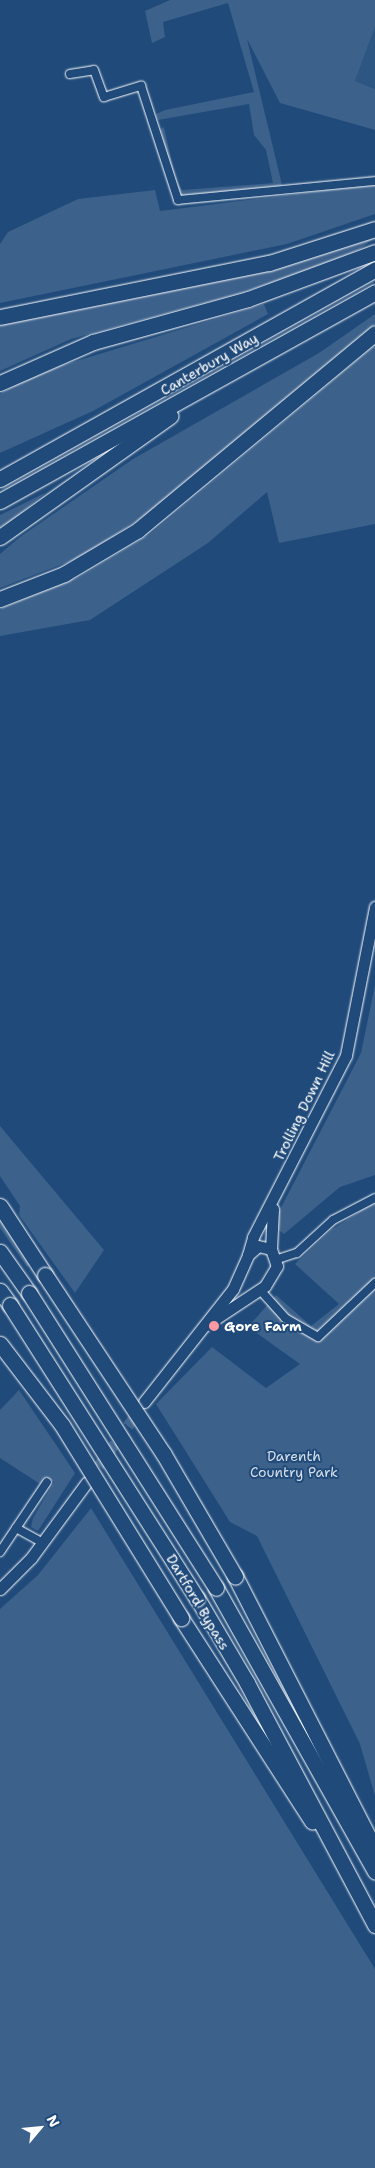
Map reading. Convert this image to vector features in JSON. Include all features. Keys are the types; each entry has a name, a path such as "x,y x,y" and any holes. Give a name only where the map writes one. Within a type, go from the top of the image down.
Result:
{"highway":[{"path":"0,317 269,263 375,229"},
{"path":"0,383 93,342 248,299 375,252"},
{"name":"Canterbury Way","path":"42,457 375,269"},
{"name":"Canterbury Way","path":"194,396 375,292"},
{"path":"0,599 64,574 138,530 375,333"},
{"path":"0,501 194,396"},
{"path":"0,537 145,438 194,396"},
{"path":"0,471 42,457"},
{"path":"0,479 42,457"},
{"path":"0,1206 158,1445 235,1576 375,1850"},
{"name":"Dartford Bypass","path":"0,1252 29,1293 216,1588 375,1871"},
{"name":"Dartford Bypass","path":"0,1291 197,1598 247,1683 375,1925"},
{"path":"0,1344 62,1425 286,1786 338,1856"}],"main road":[{"name":"Trolling Down Hill","path":"206,1325 238,1280 248,1255 346,1055 375,907"},
{"name":"Trolling Down Hill","path":"271,1249 275,1199"},
{"path":"144,1402 206,1325 257,1291 278,1259 271,1249 258,1246 248,1255"},
{"path":"238,1280 257,1291"},
{"path":"0,1589 43,1543 87,1482"}],"street":[{"path":"70,74 94,70 104,96 141,86 178,200 375,181"},
{"path":"278,1259 297,1253 333,1220 375,1198"},
{"path":"257,1291 285,1318 318,1337 375,1282"},
{"path":"0,1552 47,1482"},
{"path":"16,1528 43,1543"}],"shaded area":[{"path":"375,27 375,89 355,81"}],"green space":[{"path":"170,0 375,0 375,27 355,81 375,89 375,130 280,103 247,39 283,189 180,196 159,130 164,127 176,181 182,190 273,183 266,150 254,135 249,104 158,120 156,114 165,110 254,92 228,3 163,22 165,37 152,43 145,11"},
{"path":"375,184 375,214 287,244 0,303 0,244 8,232 78,199 155,190 160,211"},
{"path":"375,237 360,249 322,265 240,293 71,339 0,371 0,324 274,269"},
{"path":"264,304 268,314 93,411 0,453 0,394 40,372"},
{"path":"375,314 375,324 144,516 81,557 0,588 0,554 20,537 133,459 319,353"},
{"path":"375,345 375,524 279,543 267,492 208,543 90,620 0,636 0,609 79,577 150,534"},
{"path":"45,493 19,515 0,528 0,515"},
{"path":"375,985 375,1175 340,1187 284,1234 272,1225 361,1053"},
{"path":"0,1126 104,1250 75,1293 19,1215 20,1206 0,1176"},
{"name":"Darenth Country Park","path":"375,1202 375,1796 360,1744 257,1536 230,1522 156,1404 212,1347 266,1388 300,1364 248,1327 276,1295 311,1326 339,1304 295,1264 331,1230"},
{"path":"0,1220 30,1265 27,1267 0,1228"},
{"path":"19,1390 75,1473 38,1531 31,1527 33,1518 54,1482 46,1477 40,1484 0,1458 0,1410"},
{"path":"91,1508 375,1969 375,2168 0,2168 0,1609 38,1575"}],"tunnel":[{"path":"89,1479 140,1409"}],"place":[{"name":"Gore Farm","path":"214,1326"}]}
